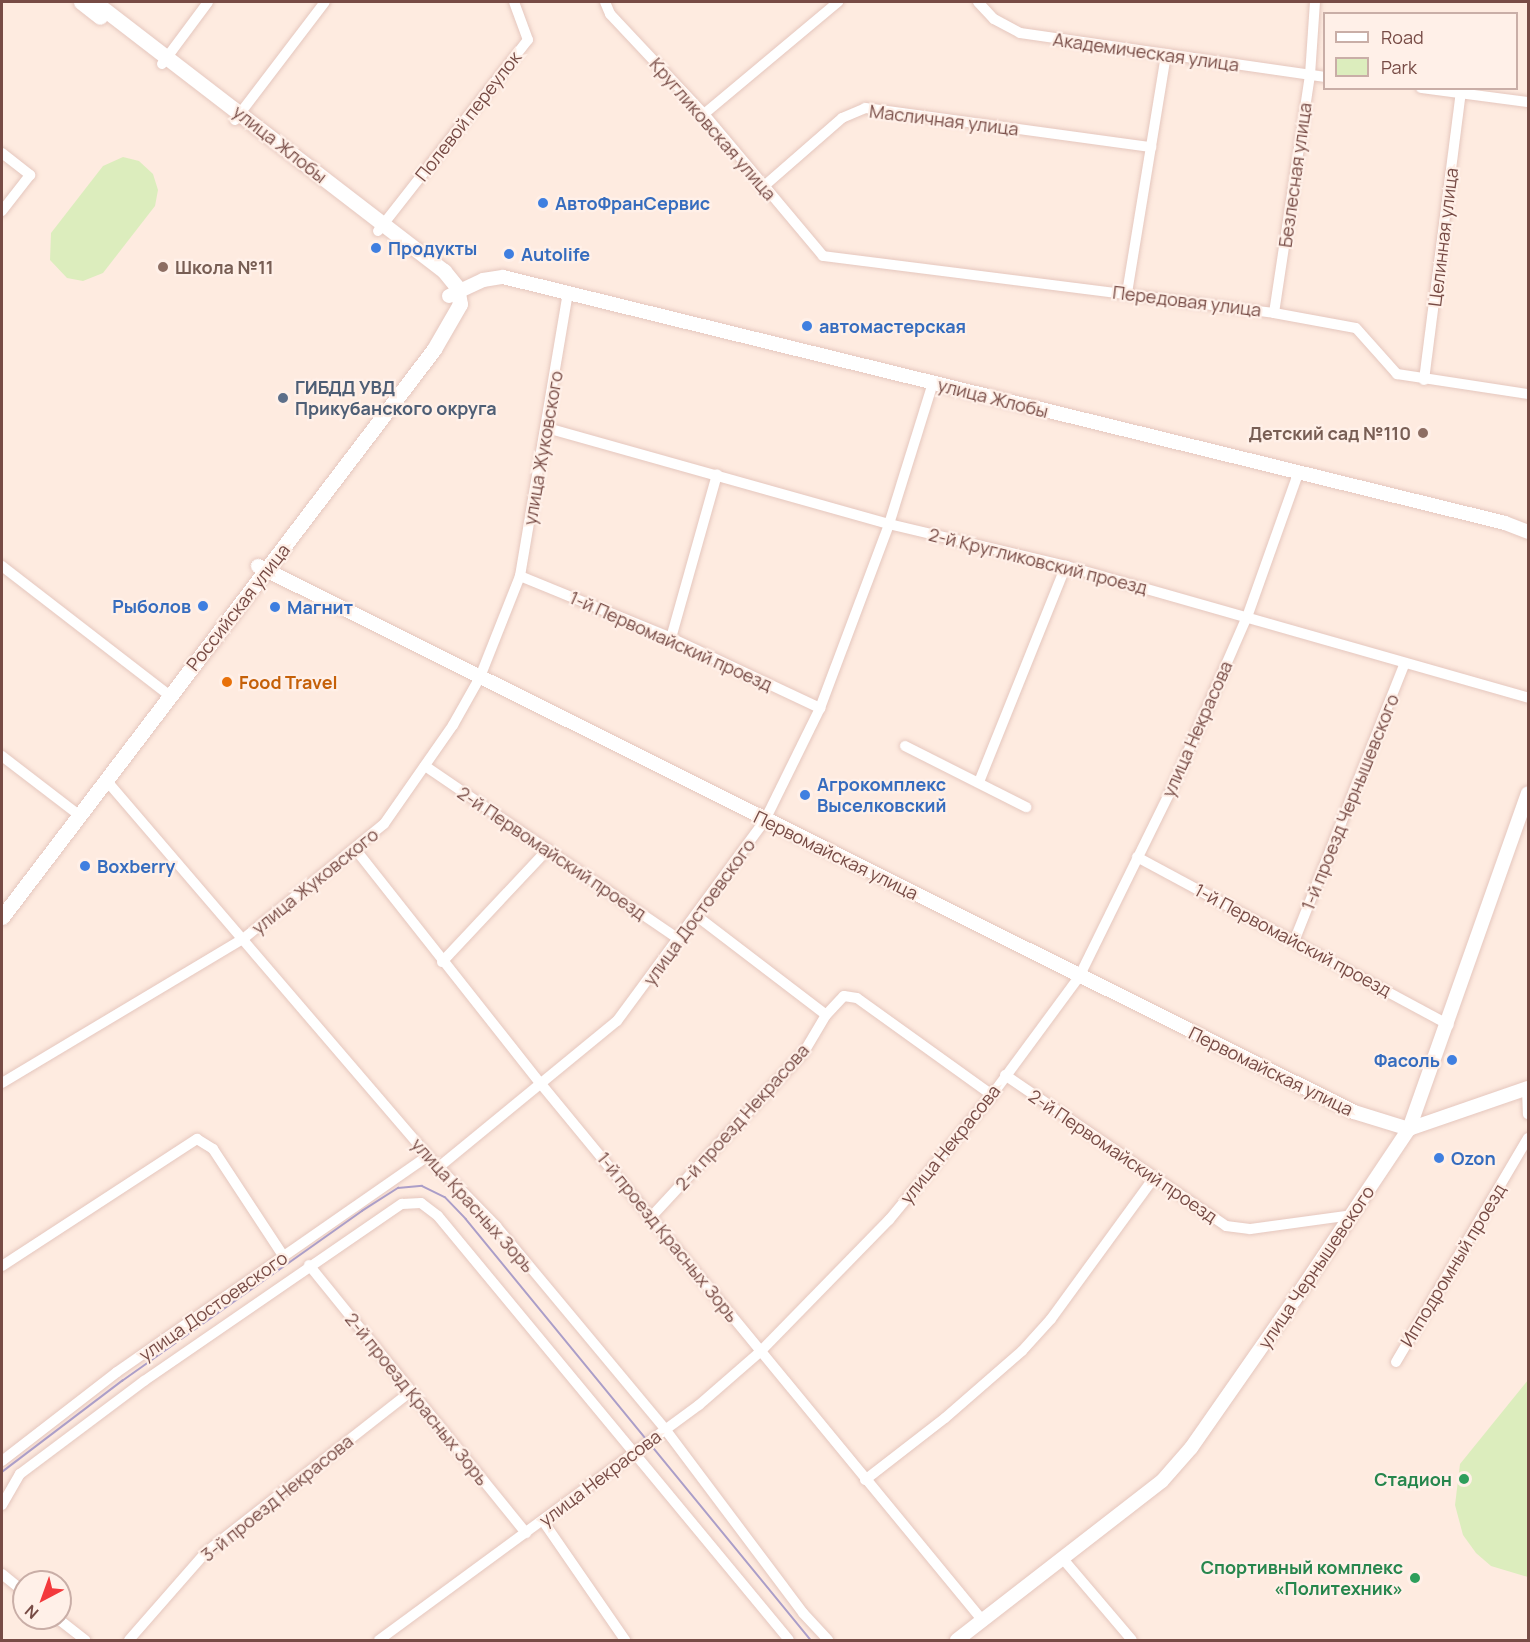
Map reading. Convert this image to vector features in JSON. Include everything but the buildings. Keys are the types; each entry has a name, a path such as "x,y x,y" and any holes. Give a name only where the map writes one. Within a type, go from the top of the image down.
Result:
{"main road":[{"name":"улица Жлобы","path":"81,2 165,61 380,227 444,271 447,288"},
{"name":"улица Жлобы","path":"95,2 165,61"},
{"name":"улица Жлобы","path":"380,227 447,288"},
{"name":"Российская улица","path":"2,900 75,812 264,562 451,325 460,304 447,288"},
{"name":"Российская улица","path":"2,916 75,812 106,780 166,693"}],"street":[{"path":"165,61 208,2"},
{"path":"238,117 325,2"},
{"name":"Полевой переулок","path":"380,227 528,40 514,2"},
{"name":"Кругликовская улица","path":"605,2 610,14 704,114 823,256"},
{"path":"704,114 838,2"},
{"name":"Академическая улица","path":"978,2 994,19 1020,33 1323,77"},
{"name":"Безлесная улица","path":"1274,313 1310,75 1316,2"},
{"path":"1127,293 1166,54"},
{"path":"1437,90 1528,102"},
{"name":"Целинная улица","path":"1424,380 1461,93"},
{"name":"Масличная улица","path":"763,187 842,118 865,108 1151,147"},
{"path":"2,153 30,175 2,211"},
{"name":"Передовая улица","path":"823,256 1127,293 1274,313 1356,328 1397,374 1424,380 1528,394"},
{"name":"улица Жлобы","path":"447,288 503,277 1505,523 1528,532"},
{"name":"улица Жуковского","path":"2,1083 243,939 356,850 384,824 425,766 480,677 520,576 547,428 568,293"},
{"name":"улица Достоевского","path":"439,1167 617,1021 698,917 765,820 820,708 889,524 933,383"},
{"name":"2-й Кругликовский проезд","path":"547,428 889,524 1066,566 1528,698"},
{"path":"670,638 717,474"},
{"name":"улица Некрасова","path":"379,1641 665,1429 760,1352 889,1220 992,1095 1079,977 1137,857 1247,617 1298,474"},
{"name":"Первомайская улица","path":"264,562 480,677 1079,977 1354,1112 1409,1129"},
{"path":"2,566 166,693"},
{"path":"979,782 1066,566"},
{"name":"1-й Первомайский проезд","path":"520,576 670,638 820,708"},
{"name":"1-й проезд Чернышевского","path":"1295,939 1404,664"},
{"path":"905,746 1026,807"},
{"path":"2,756 75,812"},
{"name":"2-й Первомайский проезд","path":"425,766 679,939"},
{"name":"улица Красных Зорь","path":"106,780 428,1156 496,1226 665,1429 803,1614 828,1641"},
{"name":"улица Чернышевского","path":"957,1641 1162,1481 1191,1448 1352,1215 1409,1129 1449,1025 1528,792"},
{"path":"442,962 548,849"},
{"name":"1-й проезд Красных Зорь","path":"356,850 442,962 541,1084 652,1216 760,1352 983,1621"},
{"name":"1-й Первомайский проезд","path":"1137,857 1295,939 1449,1025"},
{"path":"698,917 826,1015 844,996 857,998 992,1095"},
{"name":"2-й проезд Некрасова","path":"652,1216 804,1052 826,1015"},
{"name":"2-й Первомайский проезд","path":"1005,1075 1226,1226 1250,1229 1352,1215"},
{"path":"1409,1129 1528,1088 1528,1114"},
{"name":"Ипподромный проезд","path":"1396,1362 1528,1138"},
{"path":"2,1266 197,1139 213,1149 284,1257"},
{"name":"улица Достоевского","path":"2,1461 117,1372 428,1156"},
{"path":"865,1480 945,1418 1022,1351 1051,1319 1154,1178"},
{"path":"2,1505 20,1474 309,1265 402,1204 421,1203 438,1216 635,1450 789,1641"},
{"name":"2-й проезд Красных Зорь","path":"309,1265 526,1533"},
{"name":"3-й проезд Некрасова","path":"129,1641 206,1552 410,1392"},
{"path":"543,1521 625,1641"},
{"path":"1063,1559 1132,1641"},
{"path":"72,1630 85,1641"}],"green space":[{"path":"123,157 139,161 153,174 158,190 155,206 103,273 83,281 67,278 50,260 51,233 103,166"},
{"path":"1528,1380 1528,1577 1491,1566 1476,1553 1463,1535 1455,1505 1460,1464"}],"tram line":[{"path":"2,1472 122,1381 362,1211 398,1188 422,1186 445,1197 466,1219 811,1640"}],"place":[{"name":"АвтоФранСервис","path":"543,203"},
{"name":"Продукты","path":"376,248"},
{"name":"Autolife","path":"509,254"},
{"name":"Школа №11","path":"163,267"},
{"name":"автомастерская","path":"807,326"},
{"name":"ГИБДД УВД Прикубанского округа","path":"283,398"},
{"name":"Детский сад №110","path":"1423,433"},
{"name":"Рыболов","path":"203,606"},
{"name":"Магнит","path":"275,607"},
{"name":"Food Travel","path":"227,682"},
{"name":"Агрокомплекс Выселковский","path":"805,795"},
{"name":"Boxberry","path":"85,866"},
{"name":"Фасоль","path":"1452,1060"},
{"name":"Ozon","path":"1439,1158"},
{"name":"Стадион","path":"1464,1479"},
{"name":"Спортивный комплекс «Политехник»","path":"1415,1578"}]}
